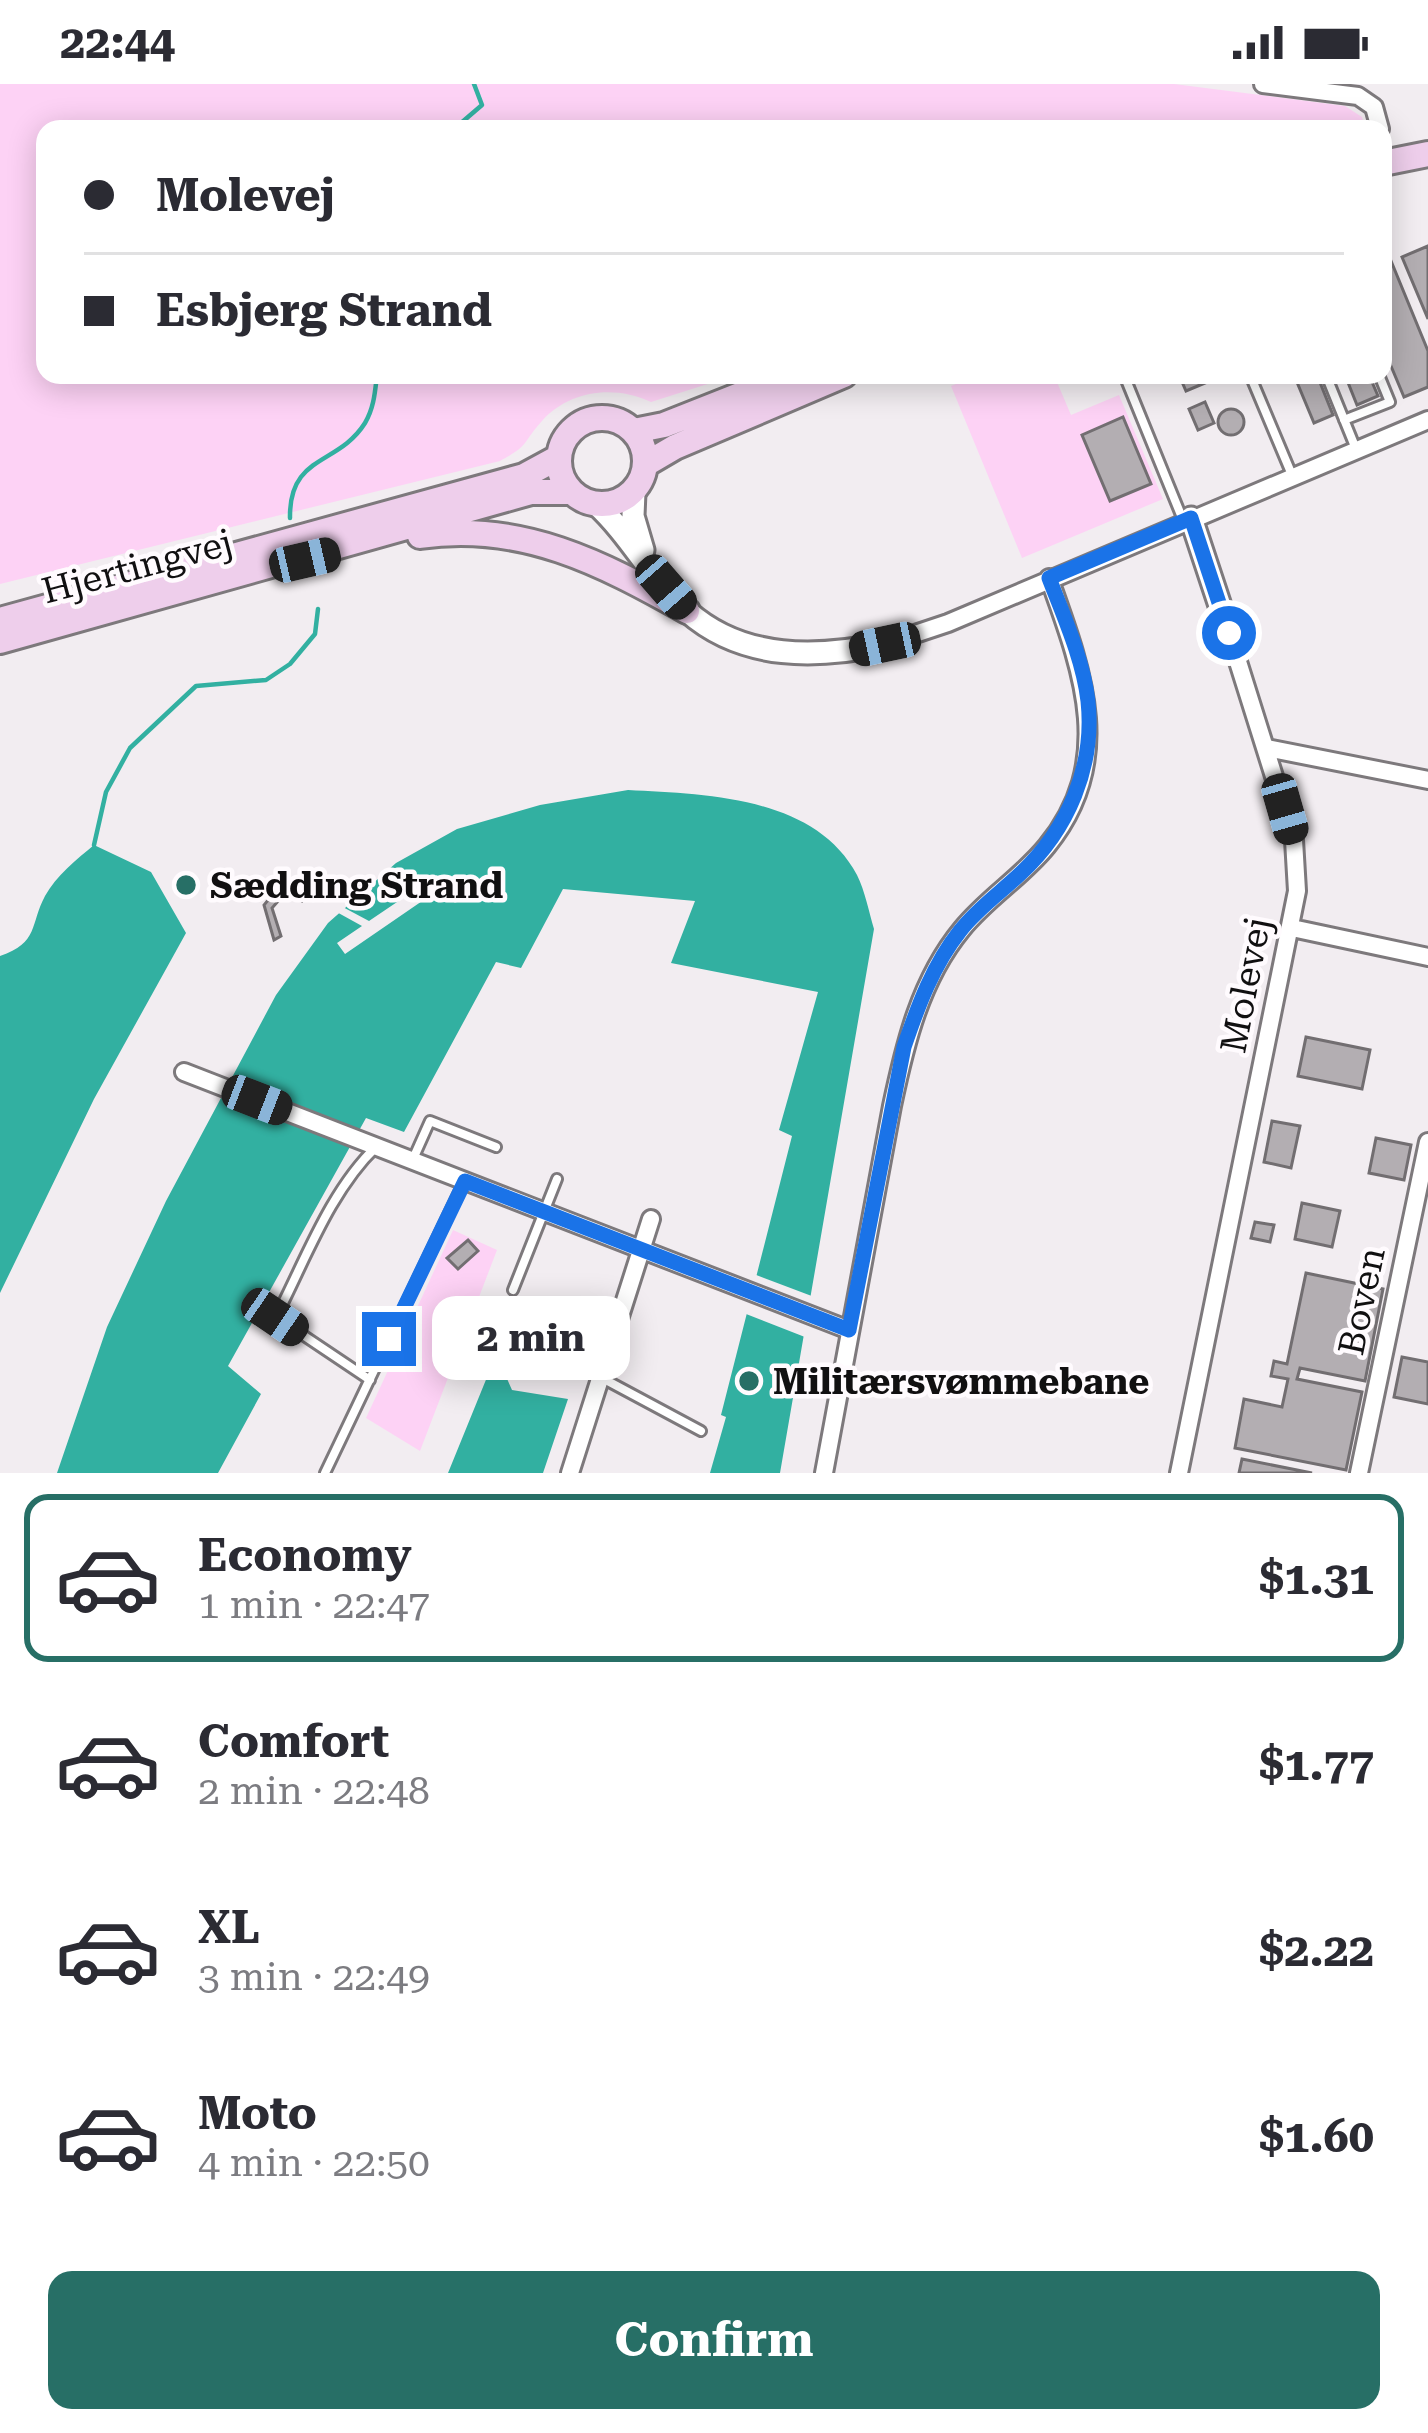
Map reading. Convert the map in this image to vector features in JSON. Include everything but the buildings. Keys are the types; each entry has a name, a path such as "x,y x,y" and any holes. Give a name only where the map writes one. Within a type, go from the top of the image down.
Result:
{"main road":[{"path":"1392,154 1428,154"},
{"path":"634,431 779,384"},
{"path":"646,464 634,431 609,418 582,423 571,431 559,457 572,492 596,504 610,504 634,491 646,464 675,447 823,384"},
{"name":"Hjertingvej","path":"0,620 524,476 559,457"},
{"name":"Hjertingvej","path":"0,641 531,492 572,492"},
{"path":"266,568 445,532 504,534 548,543 595,561 687,611"}],"street":[{"path":"1263,84 1358,96 1374,107 1378,120"},
{"path":"596,504 687,611 728,637 802,655 846,652 948,623 1428,420"},
{"path":"634,491 633,516 647,561"},
{"name":"Molevej","path":"1179,1473 1297,891 1294,840 1267,748 1187,520"},
{"path":"824,1473 904,1047 920,1002 961,930 1048,844 1082,776 1089,738 1088,700 1049,578"},
{"path":"1267,748 1428,780"},
{"path":"1292,928 1428,957"},
{"path":"184,1072 849,1330"},
{"name":"Boven","path":"1359,1473 1428,1142"},
{"path":"570,1473 651,1219"}],"lane":[{"path":"1128,384 1187,520"},
{"path":"1254,384 1293,476"},
{"path":"1330,384 1356,450"},
{"path":"1344,420 1390,402 1383,384"},
{"path":"412,1160 430,1121 496,1147"},
{"path":"370,1381 275,1317 372,1144"},
{"path":"513,1290 556,1179"},
{"path":"325,1473 465,1181"},
{"path":"600,1377 701,1431"}],"shaded area":[{"path":"0,84 1174,84 1345,106 1362,117 36,120 36,384 708,384 651,402 608,392 579,397 553,411 521,447 500,461 0,584"},
{"path":"1058,384 1071,415 1119,395 1163,499 1022,558 951,386"},
{"path":"628,790 756,804 814,829 838,849 857,875 874,929 780,1473 710,1473 792,1136 779,1130 818,992 671,963 695,901 563,889 521,968 496,962 404,1132 366,1118 228,1366 261,1394 218,1473 57,1473 107,1327 166,1201 276,995 328,923 396,863 457,829 540,805"},
{"path":"94,845 151,872 186,933 94,1099 0,1293 0,956 27,939 50,889"},
{"path":"453,1230 497,1250 420,1451 366,1418"},
{"path":"494,1360 512,1390 568,1399 543,1473 448,1473"}],"pier":[{"path":"437,875 444,886 345,954 337,943 362,926 333,910 339,905 369,921"},
{"path":"751,1273 817,1298 810,1339 741,1312"}],"waterway":[{"path":"464,120 482,105 474,84"},
{"path":"290,518 298,482 354,437 372,406 376,384"},
{"path":"94,845 106,792 130,748 196,686 266,680 290,664 315,634 318,609"}],"place":[{"name":"Sædding Strand","path":"186,885"},
{"name":"Militærsvømmebane","path":"749,1381"}],"route":[{"path":"389,1339 465,1181 849,1330 904,1047 920,1002 961,930 1048,844 1082,776 1089,738 1088,700 1049,578 1191,518 1229,633"}]}
